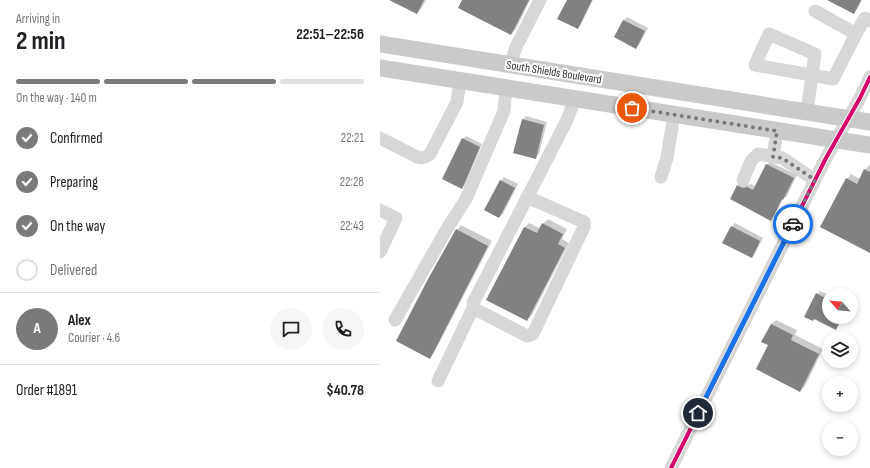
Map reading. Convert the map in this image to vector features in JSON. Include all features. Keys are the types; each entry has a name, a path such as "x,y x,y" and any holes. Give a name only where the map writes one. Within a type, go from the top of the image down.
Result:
{"main road":[{"name":"South Shields Boulevard","path":"380,44 870,122"},
{"path":"479,83 482,60"},
{"name":"South Shields Boulevard","path":"380,68 870,145"}],"street":[{"path":"510,65 516,47 540,0"},
{"path":"815,11 856,34"},
{"path":"807,112 812,75 816,54 769,34 755,65 812,75 833,79 865,18 870,21"},
{"path":"671,468 815,180 870,77"},
{"path":"380,138 417,157 426,157 430,154 457,102 460,80"},
{"path":"394,320 448,226 466,199 504,110 506,88"},
{"path":"438,381 473,308 473,303 566,120 575,99"},
{"path":"661,177 667,158 674,114"},
{"path":"773,157 777,131"},
{"path":"742,180 751,161 758,154 782,158 815,180"},
{"path":"473,308 527,336 533,334 584,227 584,222 527,197"},
{"path":"380,210 396,218 380,252"}],"building":[{"path":"389,0 424,0 417,14"},
{"path":"462,0 529,0 511,35 458,8"},
{"path":"567,0 592,0 578,29 557,19"},
{"path":"827,0 861,0 854,14"},
{"path":"623,20 645,31 636,49 614,37"},
{"path":"522,119 544,125 536,159 513,153"},
{"path":"462,138 480,147 462,189 442,179"},
{"path":"766,164 794,178 771,221 730,199 737,185 753,190"},
{"path":"864,169 870,172 870,253 820,227 846,178 857,184"},
{"path":"500,180 515,188 499,218 484,210"},
{"path":"542,223 563,234 558,244 565,248 527,321 486,300 524,227 537,233"},
{"path":"731,226 760,241 752,258 722,243"},
{"path":"456,229 488,246 430,359 396,341"},
{"path":"816,293 822,296 822,323 814,319 813,321 804,317"},
{"path":"771,324 793,335 791,340 819,354 800,392 756,369 768,345 761,342"},
{"path":"824,324 839,324 836,330"}],"cycle path":[{"path":"671,468 826,158 860,98 870,77"}],"way so far":[{"path":"632,108 777,131 773,157 782,158 815,180 793,224"}],"route":[{"path":"698,413 793,224"}]}
